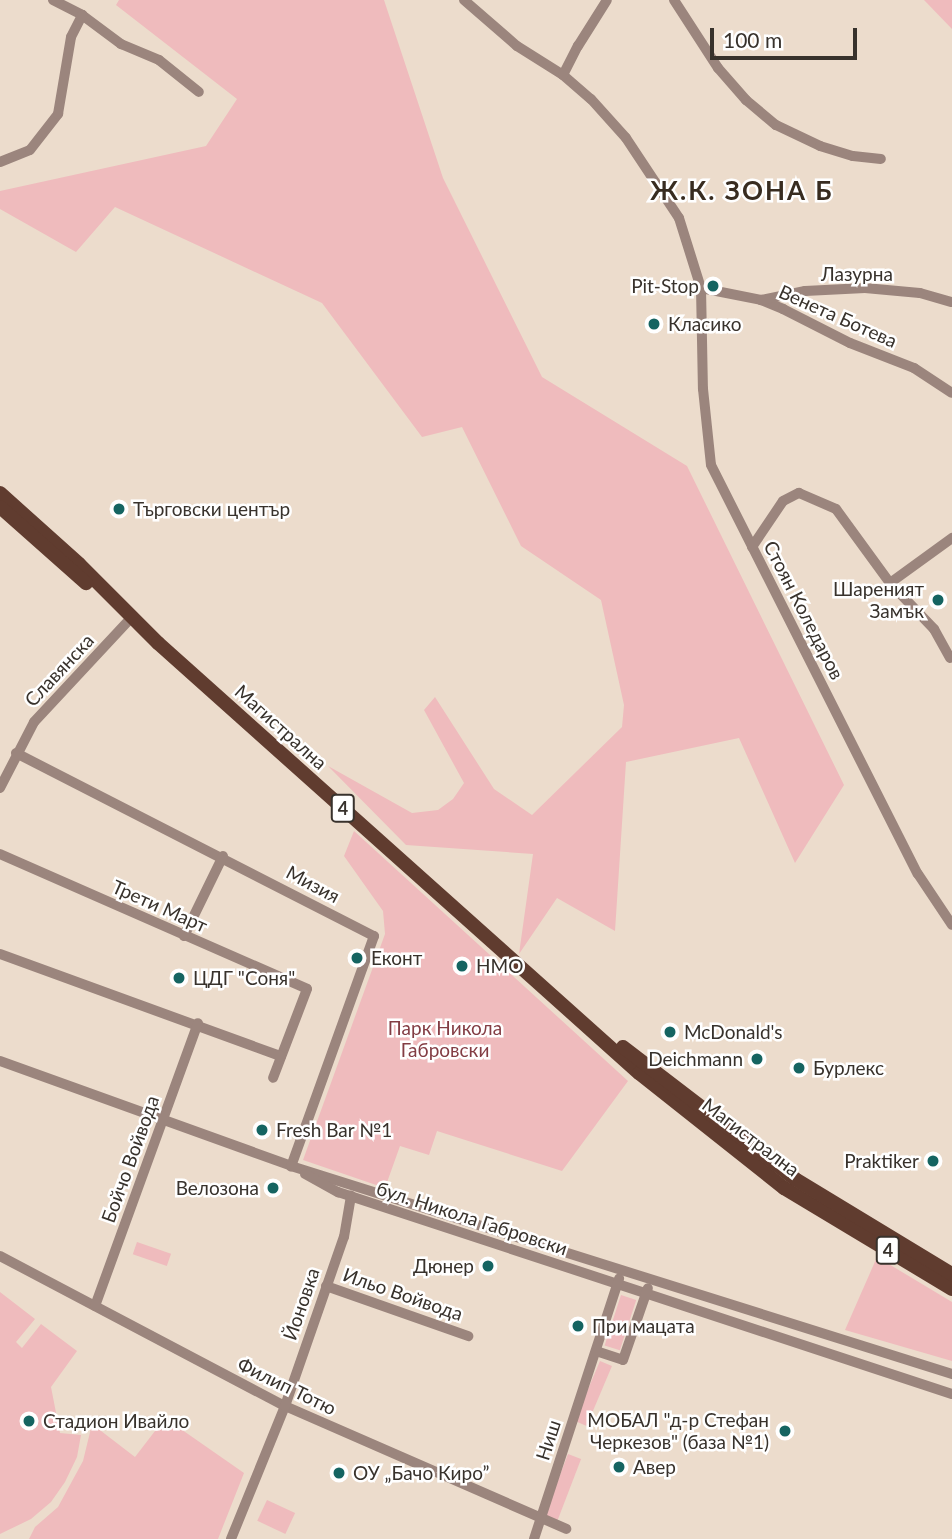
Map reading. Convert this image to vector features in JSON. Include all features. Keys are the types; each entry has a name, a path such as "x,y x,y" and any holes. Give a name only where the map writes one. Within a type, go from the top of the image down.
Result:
{"main road":[{"name":"Магистрална","path":"0,493 79,564 131,618 639,1073 745,1160 784,1188 952,1289"},
{"name":"Магистрална","path":"0,507 82,580 116,603"},
{"name":"Магистрална","path":"547,989 786,1173 952,1274"}],"street":[{"path":"53,0 82,15 121,44 159,60 199,92"},
{"name":"Стоян Коледаров","path":"464,0 517,46 563,75 591,99 626,138 659,184 678,218 701,288 703,388 711,465 918,874 952,925"},
{"path":"563,75 607,0"},
{"path":"674,0 718,68 746,100 776,125 820,146 853,156 881,159"},
{"path":"0,162 30,150 58,114 71,37 82,15"},
{"name":"Венета Ботева","path":"701,288 761,300 850,343 914,368 952,393"},
{"name":"Лазурна","path":"761,300 805,291 865,288 919,293 952,302"},
{"path":"752,547 783,501 799,493 836,509 890,583 934,629 950,658"},
{"path":"890,583 952,538"},
{"name":"Славянска","path":"0,787 34,722 131,618"},
{"name":"Мизия","path":"16,753 223,856 374,936 291,1166"},
{"name":"Трети Март","path":"0,854 306,989 281,1056"},
{"path":"184,936 223,856"},
{"path":"0,954 198,1023 281,1056 273,1078"},
{"name":"Бойчо Войвода","path":"95,1306 198,1023"},
{"name":"бул. Никола Габровски","path":"0,1061 291,1166 952,1374"},
{"name":"бул. Никола Габровски","path":"291,1166 351,1196 952,1394"},
{"name":"Йоновка","path":"231,1539 285,1406 344,1237 351,1196"},
{"name":"Филип Тотю","path":"0,1256 285,1406 566,1530"},
{"name":"Ниш","path":"534,1539 622,1270"},
{"path":"596,1351 623,1360 651,1279"},
{"name":"Ильо Войвода","path":"326,1286 468,1336"}],"green space":[{"path":"119,0 384,0 443,178 542,377 687,466 844,785 795,863 739,738 626,762 615,931 557,898 519,954 533,854 406,845 328,766 412,813 438,810 453,799 464,783 424,710 435,697 494,789 532,815 622,727 624,705 601,600 521,546 462,427 422,437 322,303 115,207 76,252 0,209 0,191 206,146 237,99 116,5"},
{"path":"924,0 952,0 952,29"},
{"name":"Парк Никола Габровски","path":"354,831 628,1081 562,1171 437,1131 429,1155 400,1146 385,1188 303,1160 385,934 383,911 344,856"},
{"path":"137,1242 171,1254 167,1266 133,1254"},
{"path":"877,1257 952,1302 952,1361 845,1330"},
{"name":"Стадион Ивайло","path":"0,1292 35,1319 16,1342 22,1348 41,1324 77,1351 51,1387 60,1433 81,1435 77,1457 65,1482 51,1502 31,1519 0,1534"},
{"path":"621,1295 636,1300 620,1350 605,1345"},
{"path":"600,1361 612,1366 587,1426 575,1421"},
{"path":"165,1418 244,1473 218,1539 29,1539 35,1527 58,1507 83,1461 92,1424 135,1457"},
{"path":"568,1454 581,1459 557,1521 544,1516"},
{"path":"267,1500 295,1513 285,1534 257,1521"}],"place":[{"name":"Pit-Stop","path":"713,286"},
{"name":"Класико","path":"654,324"},
{"name":"Търговски център","path":"119,509"},
{"name":"Шареният Замък","path":"938,600"},
{"name":"Еконт","path":"357,958"},
{"name":"HMO","path":"462,966"},
{"name":"ЦДГ \"Соня\"","path":"179,978"},
{"name":"McDonald's","path":"670,1032"},
{"name":"Deichmann","path":"757,1059"},
{"name":"Бурлекс","path":"799,1068"},
{"name":"Fresh Bar №1","path":"262,1130"},
{"name":"Praktiker","path":"933,1161"},
{"name":"Велозона","path":"273,1188"},
{"name":"Дюнер","path":"488,1266"},
{"name":"При мацата","path":"578,1326"},
{"name":"Стадион Ивайло","path":"29,1421"},
{"name":"МОБАЛ \"д-р Стефан Черкезов\" (база №1)","path":"785,1431"},
{"name":"Авер","path":"619,1467"},
{"name":"ОУ „Бачо Киро”","path":"339,1473"}],"district":[{"name":"Ж.К. ЗОНА Б","path":"742,191"}]}
